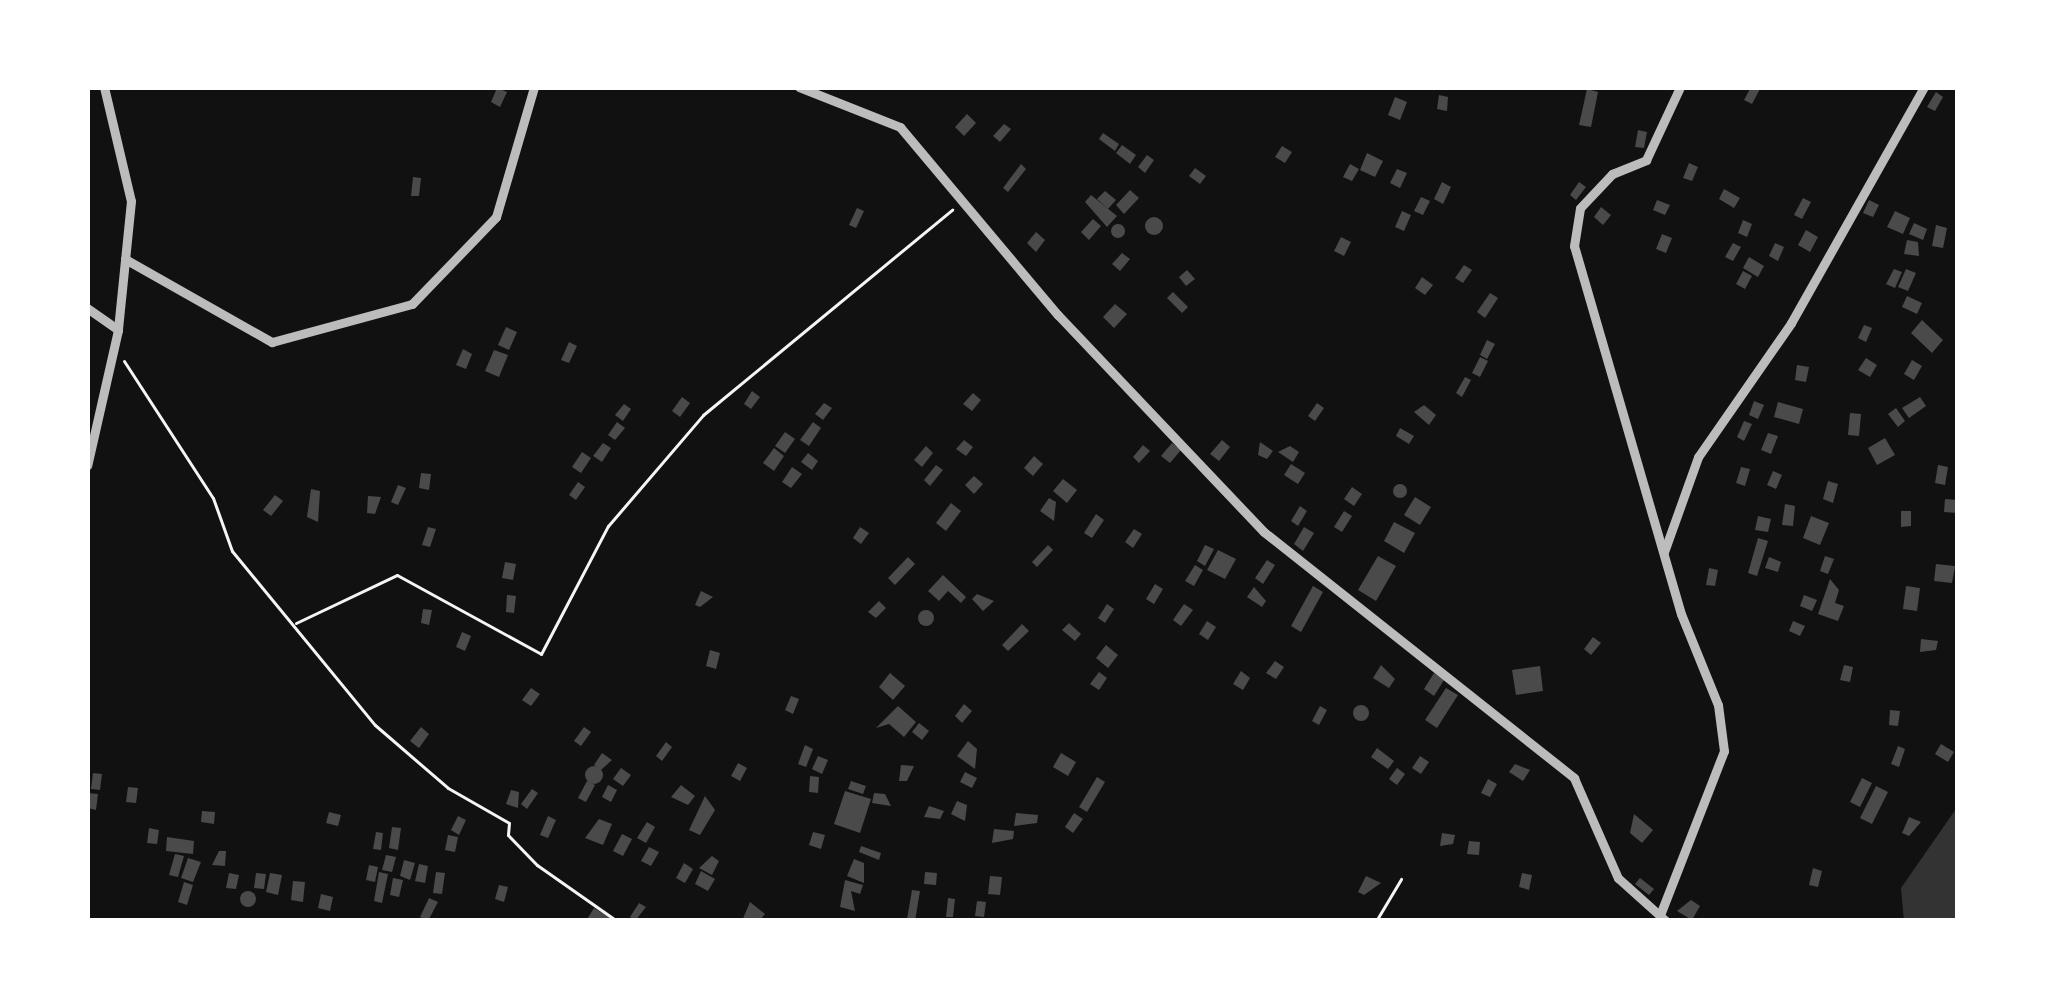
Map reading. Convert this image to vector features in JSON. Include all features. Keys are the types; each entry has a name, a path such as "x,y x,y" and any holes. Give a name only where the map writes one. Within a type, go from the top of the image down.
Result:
{"street":[{"path":"87,466 116,349 131,201 104,87"},
{"path":"125,259 272,342 412,304 496,217 534,87"},
{"path":"799,87 900,128 1058,315 1264,532 1574,778 1618,878 1663,918 1724,751 1718,705 1663,554 1574,245 1580,208 1612,174 1646,160 1680,87"},
{"path":"1663,554 1698,457 1790,322 1924,87"},
{"path":"87,308 118,330"}],"path":[{"path":"296,623 397,575 542,653 608,526 703,415 962,200"},
{"path":"116,349 213,498 232,551 296,623 375,725 448,788 499,815 537,865 616,921"},
{"path":"1376,921 1401,879"}],"shaded area":[{"path":"1958,806 1958,921 1904,921 1901,888"}],"building":[{"path":"1751,87 1761,87 1752,104 1744,100"},
{"path":"497,88 507,92 500,107 491,102"},
{"path":"1587,89 1598,92 1591,127 1579,125"},
{"path":"1936,92 1943,97 1935,111 1927,107"},
{"path":"1439,95 1448,97 1447,111 1437,109"},
{"path":"1395,97 1407,102 1400,120 1388,115"},
{"path":"967,114 976,123 964,136 955,127"},
{"path":"1004,124 1011,129 1000,142 993,136"},
{"path":"1638,130 1647,132 1644,148 1635,147"},
{"path":"1103,133 1119,144 1115,151 1099,139"},
{"path":"1122,145 1136,155 1130,164 1116,153"},
{"path":"1282,146 1292,152 1285,163 1275,157"},
{"path":"1367,153 1383,161 1375,177 1360,170"},
{"path":"1147,155 1154,160 1145,173 1138,167"},
{"path":"1689,163 1698,167 1692,181 1683,178"},
{"path":"1021,164 1026,169 1008,192 1003,188"},
{"path":"1350,164 1359,169 1352,181 1343,177"},
{"path":"1195,168 1206,176 1200,184 1189,176"},
{"path":"1397,169 1407,173 1400,188 1390,183"},
{"path":"413,177 421,178 419,196 411,196"},
{"path":"1442,182 1451,187 1443,204 1434,199"},
{"path":"1579,182 1586,187 1576,200 1570,195"},
{"path":"1724,189 1740,198 1734,208 1719,199"},
{"path":"1130,190 1139,198 1124,214 1116,205"},
{"path":"1105,191 1116,200 1108,209 1097,199"},
{"path":"1091,195 1117,216 1107,227 1085,202"},
{"path":"1421,197 1430,201 1423,215 1414,211"},
{"path":"1803,198 1811,202 1802,219 1794,215"},
{"path":"1657,200 1670,205 1665,215 1653,210"},
{"path":"1869,200 1879,205 1873,217 1863,213"},
{"path":"1601,207 1611,215 1603,225 1594,217"},
{"path":"857,208 864,211 856,228 849,225"},
{"path":"1402,211 1411,215 1404,231 1395,227"},
{"path":"1895,211 1910,218 1903,234 1887,227"},
{"path":"1154,217 1163,226 1154,235 1145,226"},
{"path":"1093,219 1101,226 1089,240 1081,232"},
{"path":"1743,220 1752,224 1747,237 1738,233"},
{"path":"1914,223 1927,229 1923,240 1909,234"},
{"path":"1118,224 1125,231 1118,238 1111,231"},
{"path":"1936,225 1947,228 1943,248 1932,246"},
{"path":"1806,230 1818,237 1810,252 1798,245"},
{"path":"1036,232 1045,240 1036,252 1027,243"},
{"path":"1662,234 1672,238 1666,253 1656,249"},
{"path":"1341,237 1351,242 1344,256 1334,251"},
{"path":"1907,240 1918,242 1919,256 1904,254"},
{"path":"1733,243 1741,247 1733,261 1725,257"},
{"path":"1775,243 1784,247 1778,261 1769,256"},
{"path":"1122,253 1130,259 1120,271 1112,264"},
{"path":"1749,257 1764,266 1758,277 1743,268"},
{"path":"1464,265 1472,270 1463,283 1455,278"},
{"path":"1894,269 1902,272 1895,288 1886,284"},
{"path":"1906,269 1916,273 1908,291 1898,287"},
{"path":"1187,270 1195,279 1186,286 1179,277"},
{"path":"1743,271 1752,276 1745,289 1736,284"},
{"path":"1422,277 1433,285 1425,295 1415,288"},
{"path":"1173,292 1188,307 1182,313 1167,298"},
{"path":"1490,293 1498,298 1485,318 1477,312"},
{"path":"1907,296 1922,303 1917,314 1902,307"},
{"path":"1115,304 1127,314 1114,328 1103,317"},
{"path":"1922,320 1943,340 1932,353 1911,333"},
{"path":"1864,325 1872,328 1866,342 1858,338"},
{"path":"506,327 517,332 509,350 498,345"},
{"path":"1487,340 1495,344 1487,359 1480,355"},
{"path":"569,342 577,346 569,363 561,360"},
{"path":"463,349 472,354 466,369 456,365"},
{"path":"494,350 508,355 499,377 485,371"},
{"path":"1480,357 1488,361 1480,377 1472,373"},
{"path":"1866,358 1877,365 1870,377 1858,370"},
{"path":"1912,360 1922,366 1914,380 1904,374"},
{"path":"1797,365 1809,367 1806,382 1795,380"},
{"path":"1465,377 1471,380 1462,397 1456,393"},
{"path":"752,391 760,397 751,409 744,404"},
{"path":"973,393 981,400 972,411 963,404"},
{"path":"682,397 690,403 680,417 672,411"},
{"path":"1920,397 1926,406 1909,418 1902,408"},
{"path":"1754,401 1764,405 1758,419 1749,415"},
{"path":"1778,402 1803,409 1799,424 1774,417"},
{"path":"824,403 832,408 823,420 815,414"},
{"path":"1317,403 1324,408 1315,421 1308,416"},
{"path":"624,404 631,409 623,421 615,415"},
{"path":"1424,405 1436,415 1429,425 1414,412"},
{"path":"1896,408 1905,421 1898,427 1888,414"},
{"path":"1850,413 1861,414 1859,436 1848,435"},
{"path":"1744,421 1752,424 1744,441 1737,437"},
{"path":"617,422 625,428 615,440 608,435"},
{"path":"813,422 821,428 809,446 800,440"},
{"path":"1400,428 1414,436 1409,444 1396,436"},
{"path":"785,432 795,439 785,453 775,446"},
{"path":"1768,433 1778,436 1771,454 1761,450"},
{"path":"1885,438 1895,455 1877,465 1868,448"},
{"path":"964,440 973,447 966,456 956,449"},
{"path":"1222,440 1230,447 1219,461 1210,454"},
{"path":"1260,442 1273,451 1267,459 1258,455"},
{"path":"603,443 611,448 602,462 593,456"},
{"path":"1172,443 1181,450 1170,463 1161,456"},
{"path":"1143,445 1150,451 1139,463 1133,457"},
{"path":"926,446 933,453 922,467 914,460"},
{"path":"1290,446 1299,452 1293,462 1278,452"},
{"path":"774,448 784,456 774,471 763,463"},
{"path":"582,452 591,458 581,473 572,467"},
{"path":"808,453 818,461 812,470 801,462"},
{"path":"1034,456 1043,464 1033,476 1024,468"},
{"path":"1291,464 1305,473 1298,484 1284,475"},
{"path":"936,465 943,470 930,486 924,480"},
{"path":"1938,465 1948,467 1945,485 1935,483"},
{"path":"792,467 802,474 791,488 782,482"},
{"path":"1741,467 1750,469 1745,486 1736,483"},
{"path":"1773,471 1782,475 1776,489 1767,485"},
{"path":"421,473 431,474 429,490 419,488"},
{"path":"974,476 983,484 974,494 965,485"},
{"path":"1063,479 1077,490 1067,503 1053,491"},
{"path":"1828,481 1838,484 1833,503 1823,499"},
{"path":"578,482 585,487 576,500 569,495"},
{"path":"1400,484 1407,491 1400,498 1393,491"},
{"path":"398,485 406,488 398,505 391,502"},
{"path":"1352,487 1362,494 1354,506 1344,499"},
{"path":"311,489 320,491 318,522 307,517"},
{"path":"275,495 283,501 271,516 263,510"},
{"path":"368,496 381,497 375,514 367,513"},
{"path":"1415,497 1431,507 1420,525 1404,515"},
{"path":"1049,498 1056,502 1054,521 1040,511"},
{"path":"1945,499 1958,500 1958,513 1944,512"},
{"path":"951,503 961,511 946,531 936,523"},
{"path":"1785,504 1795,506 1793,526 1782,525"},
{"path":"1300,506 1307,511 1298,526 1291,521"},
{"path":"1344,511 1352,516 1342,532 1334,527"},
{"path":"1901,511 1911,511 1911,526 1901,527"},
{"path":"1096,514 1104,520 1092,538 1084,533"},
{"path":"1758,516 1771,519 1768,532 1755,530"},
{"path":"1811,516 1829,523 1820,545 1803,538"},
{"path":"1394,522 1415,533 1404,553 1384,541"},
{"path":"428,527 436,529 430,547 422,545"},
{"path":"860,527 869,533 861,544 853,538"},
{"path":"1304,527 1314,533 1303,551 1294,544"},
{"path":"1134,529 1142,534 1133,548 1125,542"},
{"path":"1758,538 1768,541 1757,576 1748,573"},
{"path":"1048,545 1053,550 1037,567 1032,562"},
{"path":"1205,545 1214,549 1205,566 1197,561"},
{"path":"1218,550 1236,559 1225,579 1207,570"},
{"path":"1378,556 1396,566 1376,601 1358,590"},
{"path":"1825,556 1834,559 1828,574 1820,571"},
{"path":"908,557 915,564 895,585 888,578"},
{"path":"1769,557 1781,562 1778,572 1765,568"},
{"path":"1267,560 1275,565 1263,584 1255,578"},
{"path":"505,562 516,564 513,580 502,578"},
{"path":"1936,564 1955,566 1952,583 1934,581"},
{"path":"1195,565 1203,570 1194,586 1185,581"},
{"path":"1709,568 1718,570 1715,586 1706,585"},
{"path":"943,575 966,597 961,603 948,591 939,601 928,591"},
{"path":"1830,579 1839,590 1835,603 1844,606 1838,621 1818,614"},
{"path":"1155,584 1163,589 1154,604 1146,599"},
{"path":"1313,586 1323,592 1301,632 1291,626"},
{"path":"1906,586 1920,588 1917,611 1903,609"},
{"path":"1254,587 1266,601 1262,607 1247,597"},
{"path":"701,591 713,597 700,607 695,605"},
{"path":"977,594 994,601 983,611 972,599"},
{"path":"507,595 516,596 514,613 506,612"},
{"path":"1804,595 1817,600 1812,611 1800,606"},
{"path":"879,601 886,608 876,618 868,612"},
{"path":"1107,604 1114,609 1105,623 1098,618"},
{"path":"1184,604 1193,610 1181,626 1173,620"},
{"path":"423,609 432,610 429,625 421,623"},
{"path":"926,610 934,618 926,626 918,618"},
{"path":"1207,621 1216,627 1208,640 1199,634"},
{"path":"1793,621 1805,626 1800,636 1789,631"},
{"path":"1069,623 1081,634 1075,641 1062,630"},
{"path":"1022,624 1029,631 1008,651 1002,645"},
{"path":"462,632 471,636 465,651 456,647"},
{"path":"1593,637 1601,643 1591,655 1584,649"},
{"path":"1921,639 1938,641 1936,650 1920,652"},
{"path":"1106,645 1118,655 1108,668 1096,658"},
{"path":"710,650 720,653 716,669 706,666"},
{"path":"1275,661 1284,667 1276,679 1266,673"},
{"path":"1381,665 1395,679 1389,688 1373,678"},
{"path":"1844,665 1853,667 1850,682 1840,680"},
{"path":"1540,666 1543,691 1516,695 1512,670"},
{"path":"1241,671 1250,678 1243,690 1233,684"},
{"path":"1099,672 1107,678 1099,690 1090,684"},
{"path":"890,673 905,686 893,700 879,687"},
{"path":"1434,673 1444,680 1434,696 1424,689"},
{"path":"531,688 540,694 531,706 522,700"},
{"path":"1446,688 1458,695 1437,728 1425,720"},
{"path":"791,696 799,699 793,714 785,710"},
{"path":"964,704 972,711 962,723 955,716"},
{"path":"1361,705 1369,713 1361,721 1353,713"},
{"path":"898,706 916,722 904,737 889,724 876,728"},
{"path":"1320,706 1327,710 1319,725 1312,721"},
{"path":"1890,710 1900,711 1898,726 1889,725"},
{"path":"919,723 929,731 922,740 912,732"},
{"path":"421,727 429,734 419,748 410,741"},
{"path":"584,727 591,732 581,746 574,741"},
{"path":"968,741 977,749 975,769 957,756"},
{"path":"666,742 672,747 662,761 656,756"},
{"path":"1941,744 1954,752 1948,762 1935,754"},
{"path":"805,745 813,749 806,767 798,764"},
{"path":"1898,746 1905,749 1899,767 1891,764"},
{"path":"1377,748 1394,761 1388,769 1371,757"},
{"path":"602,753 612,760 601,770 594,765"},
{"path":"1061,753 1076,762 1068,776 1053,767"},
{"path":"818,756 828,760 822,774 812,769"},
{"path":"1420,756 1429,762 1421,774 1412,768"},
{"path":"738,763 747,768 740,781 731,776"},
{"path":"1515,764 1530,770 1523,781 1509,772"},
{"path":"901,765 914,766 907,781 899,781"},
{"path":"594,766 603,775 594,784 585,775"},
{"path":"621,768 631,775 623,786 613,779"},
{"path":"1397,768 1405,774 1397,785 1389,779"},
{"path":"965,772 977,778 972,788 960,782"},
{"path":"93,773 102,774 100,790 91,789"},
{"path":"810,776 819,777 818,793 809,792"},
{"path":"1097,777 1105,782 1087,812 1079,807"},
{"path":"1862,778 1872,783 1860,807 1850,802"},
{"path":"1488,779 1497,784 1490,797 1481,793"},
{"path":"587,781 595,785 586,802 578,798"},
{"path":"851,781 866,786 863,794 848,789"},
{"path":"608,785 617,790 611,802 602,797"},
{"path":"681,785 695,796 688,805 671,797"},
{"path":"1876,786 1888,792 1872,824 1860,818"},
{"path":"128,787 138,788 136,803 126,802"},
{"path":"532,789 538,793 527,809 521,804"},
{"path":"511,790 519,792 518,808 506,804"},
{"path":"845,791 871,799 860,833 834,824"},
{"path":"88,793 98,794 96,810 87,808"},
{"path":"874,793 885,794 891,806 872,803"},
{"path":"705,796 715,810 700,835 689,830"},
{"path":"957,801 967,805 965,821 951,814"},
{"path":"929,806 944,811 940,819 924,817"},
{"path":"202,811 215,812 214,824 201,822"},
{"path":"329,812 341,815 338,826 326,823"},
{"path":"1016,813 1038,815 1037,823 1014,826"},
{"path":"1074,813 1083,819 1073,833 1065,827"},
{"path":"1634,814 1653,830 1642,843 1630,833"},
{"path":"458,816 466,820 459,835 451,830"},
{"path":"548,816 556,820 548,838 540,835"},
{"path":"1909,817 1921,822 1909,836 1902,833"},
{"path":"599,819 612,824 603,845 585,838"},
{"path":"647,822 655,827 646,843 637,838"},
{"path":"392,827 401,828 398,850 389,848"},
{"path":"149,828 159,830 157,844 147,843"},
{"path":"994,829 1014,831 1013,839 992,843"},
{"path":"376,832 383,833 381,850 373,849"},
{"path":"813,832 825,835 821,849 809,845"},
{"path":"1442,833 1455,835 1453,844 1440,846"},
{"path":"622,834 632,839 623,856 613,851"},
{"path":"448,835 458,837 455,852 445,850"},
{"path":"167,837 194,841 193,854 166,851"},
{"path":"1469,841 1480,842 1479,855 1467,854"},
{"path":"861,846 881,853 879,860 859,852"},
{"path":"649,847 659,852 651,866 641,861"},
{"path":"219,851 226,851 225,866 212,865"},
{"path":"175,854 184,856 178,877 169,875"},
{"path":"386,855 396,857 392,872 382,870"},
{"path":"712,856 719,861 712,875 699,868"},
{"path":"188,858 201,862 193,882 181,878"},
{"path":"854,859 864,863 864,883 847,876"},
{"path":"404,860 415,863 410,880 400,876"},
{"path":"684,863 693,869 685,883 676,878"},
{"path":"419,864 428,866 425,883 415,881"},
{"path":"369,865 378,867 375,882 366,880"},
{"path":"1813,868 1822,871 1818,887 1809,885"},
{"path":"701,871 715,879 708,891 695,884"},
{"path":"379,872 388,874 382,903 374,901"},
{"path":"436,872 445,873 442,894 433,893"},
{"path":"925,872 937,873 936,885 924,884"},
{"path":"229,873 239,875 236,889 226,888"},
{"path":"256,873 266,874 264,889 254,888"},
{"path":"270,873 282,875 278,895 266,892"},
{"path":"1522,873 1532,875 1529,890 1519,887"},
{"path":"990,876 1002,877 1000,895 988,894"},
{"path":"1366,876 1381,883 1364,895 1358,892"},
{"path":"393,878 403,880 399,897 390,895"},
{"path":"1640,878 1654,889 1649,895 1635,884"},
{"path":"845,880 863,885 860,894 851,891 855,911 840,907"},
{"path":"293,881 305,882 303,902 291,900"},
{"path":"184,882 193,885 187,905 178,902"},
{"path":"499,885 508,887 504,902 495,899"},
{"path":"912,890 920,891 915,921 907,919"},
{"path":"248,891 256,899 248,907 240,899"},
{"path":"321,894 333,897 330,911 318,908"},
{"path":"429,898 438,902 428,921 420,917"},
{"path":"948,898 955,899 953,917 946,917"},
{"path":"1691,900 1700,906 1692,920 1677,911"},
{"path":"977,901 986,902 984,917 975,916"},
{"path":"750,902 765,914 759,921 742,921"},
{"path":"639,903 646,907 635,921 630,917"},
{"path":"594,908 609,917 607,921 586,921"}]}
